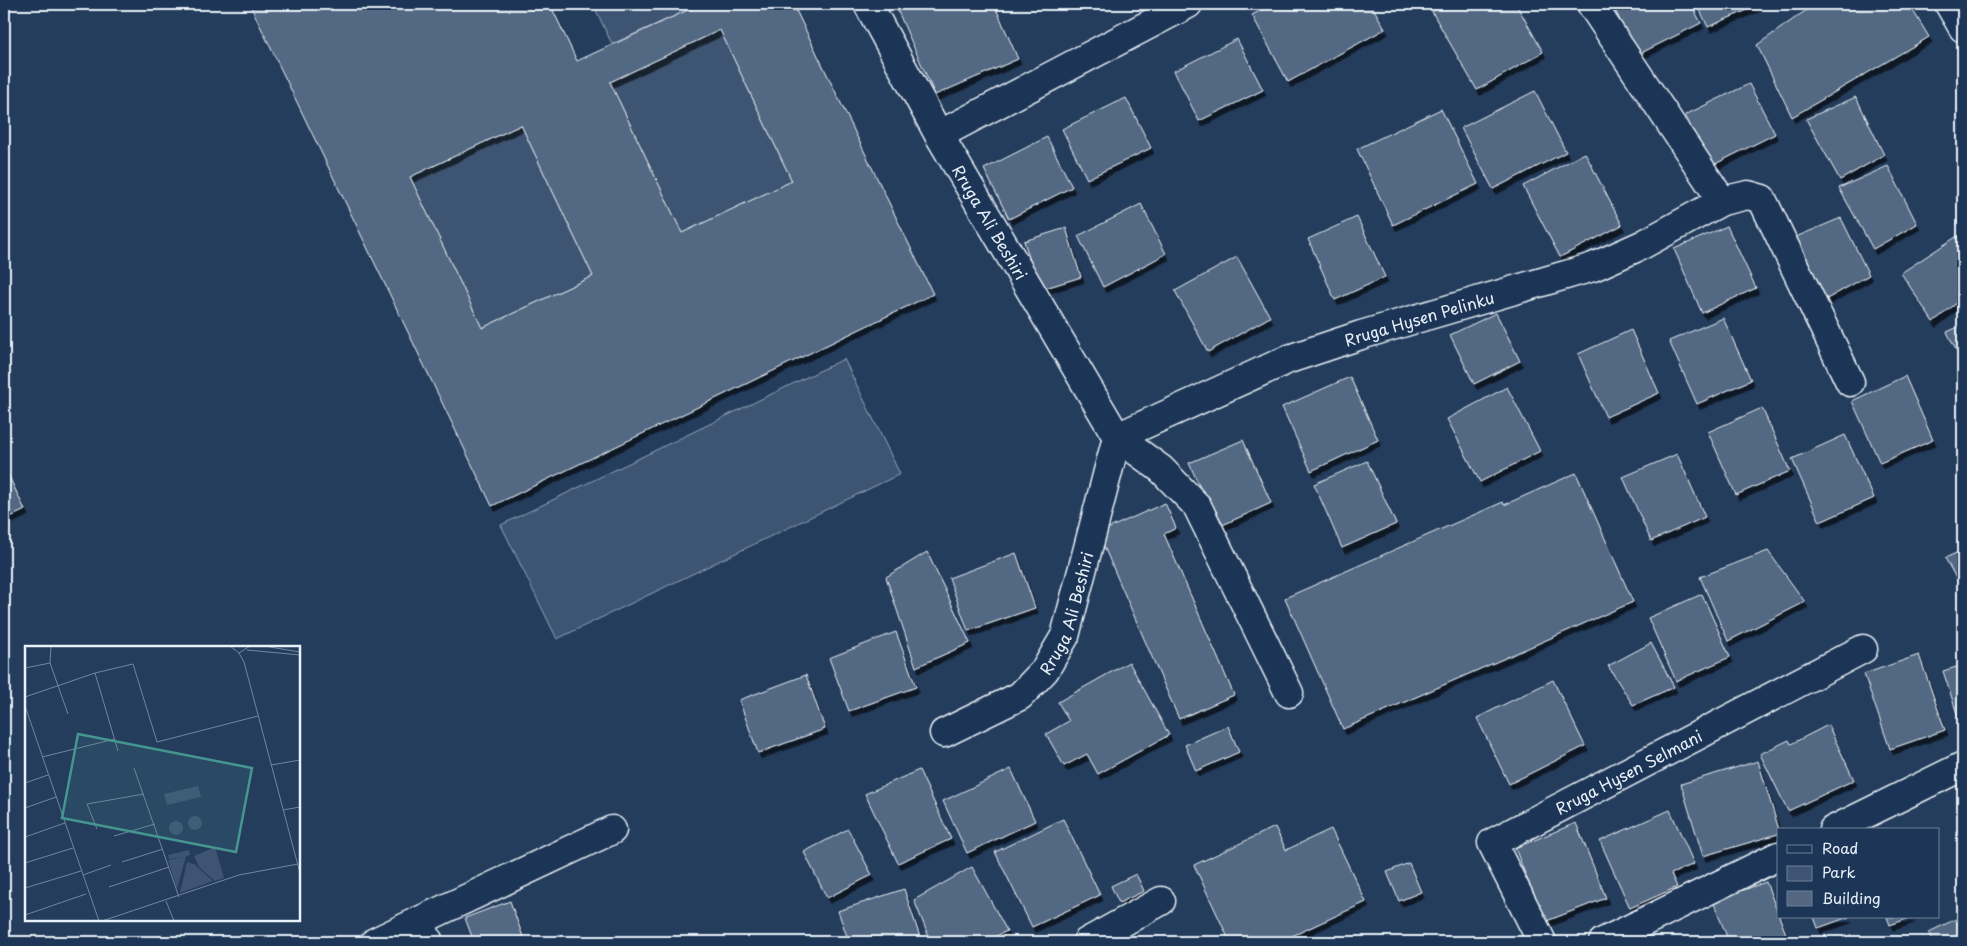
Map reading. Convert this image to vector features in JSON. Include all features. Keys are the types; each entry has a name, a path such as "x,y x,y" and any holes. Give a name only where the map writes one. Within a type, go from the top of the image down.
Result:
{"street":[{"name":"Rruga Ali Beshiri","path":"868,4 939,134 1117,437 1161,469 1197,506 1289,693"},
{"path":"939,134 1188,4"},
{"path":"1591,4 1722,201"},
{"path":"1949,4 1963,28"},
{"name":"Rruga Hysen Pelinku","path":"1117,437 1289,359 1360,335 1593,267 1642,245 1722,201 1748,195 1762,199 1850,382"},
{"name":"Rruga Ali Beshiri","path":"944,733 1020,696 1045,670 1064,636 1117,437"},
{"name":"Rruga Hysen Selmani","path":"1542,942 1492,843 1863,649"},
{"path":"1837,828 1963,766"},
{"path":"374,942 424,932 612,830"},
{"path":"1603,942 1777,856"},
{"path":"1087,942 1161,901"}],"green space":[{"path":"593,4 701,4 612,44"},
{"path":"720,30 792,181 682,233 610,82"},
{"path":"521,125 593,276 482,328 410,177"},
{"path":"844,359 900,474 557,639 501,525"}],"building":[{"path":"257,4 550,4 577,61 701,4 793,4 933,294 492,506 251,7","holes":["720,30 792,181 682,233 610,82","521,125 593,276 482,328 410,177"]},
{"path":"904,4 994,4 1018,59 935,95 896,7"},
{"path":"1273,4 1371,4 1385,29 1288,82 1252,15"},
{"path":"1446,4 1516,4 1543,52 1477,90 1432,12"},
{"path":"1612,4 1691,4 1701,23 1637,55"},
{"path":"1697,4 1761,4 1708,27"},
{"path":"1815,4 1909,4 1929,37 1792,117 1757,45"},
{"path":"1237,39 1263,90 1199,121 1174,71"},
{"path":"1749,84 1775,134 1711,166 1685,115"},
{"path":"1535,91 1566,152 1493,189 1461,128"},
{"path":"1856,97 1884,155 1840,180 1806,119"},
{"path":"1126,98 1151,148 1087,179 1062,129"},
{"path":"1441,109 1478,184 1393,225 1357,149"},
{"path":"1047,137 1072,187 1009,219 984,169"},
{"path":"1585,153 1622,225 1560,257 1523,186"},
{"path":"1888,166 1917,224 1873,249 1839,188"},
{"path":"1141,204 1166,254 1103,287 1078,236"},
{"path":"1357,217 1385,277 1335,300 1308,239"},
{"path":"1841,218 1869,275 1825,300 1791,239"},
{"path":"1727,226 1756,288 1702,313 1674,249"},
{"path":"1066,228 1081,277 1039,290 1024,241"},
{"path":"1959,235 1963,239 1963,298 1933,322 1901,273"},
{"path":"1237,257 1270,317 1208,352 1175,291"},
{"path":"1496,313 1520,361 1474,384 1450,335"},
{"path":"1723,318 1751,380 1697,404 1669,341"},
{"path":"1963,325 1963,364 1947,332"},
{"path":"1631,330 1659,393 1606,417 1578,354"},
{"path":"1905,376 1933,440 1880,463 1852,401"},
{"path":"1350,377 1378,440 1311,471 1282,407"},
{"path":"1507,387 1540,451 1480,482 1447,419"},
{"path":"1762,408 1790,471 1736,495 1708,432"},
{"path":"1845,435 1874,498 1820,522 1792,459"},
{"path":"1243,440 1271,503 1218,527 1189,463"},
{"path":"1677,454 1705,517 1651,541 1623,477"},
{"path":"1367,461 1396,524 1342,548 1314,484"},
{"path":"4,466 25,510 4,520"},
{"path":"1576,473 1633,602 1343,729 1285,598 1503,502 1504,505"},
{"path":"1165,503 1176,528 1164,534 1234,695 1179,719 1098,533"},
{"path":"1963,550 1963,591 1945,558"},
{"path":"1768,551 1805,602 1728,641 1700,577"},
{"path":"927,552 970,643 916,667 886,577"},
{"path":"1016,553 1035,608 968,631 949,578"},
{"path":"1702,594 1730,657 1676,681 1648,618"},
{"path":"896,632 916,687 849,711 829,658"},
{"path":"1651,643 1674,687 1633,705 1608,666"},
{"path":"1919,655 1945,730 1890,749 1864,674"},
{"path":"1129,662 1169,735 1098,774 1087,754 1064,766 1046,734 1069,721 1058,702"},
{"path":"1963,665 1963,732 1943,671"},
{"path":"806,675 825,729 758,753 739,700"},
{"path":"1553,680 1585,746 1509,784 1477,718"},
{"path":"1828,725 1854,780 1788,811 1760,754 1789,740 1791,744"},
{"path":"1228,726 1239,752 1196,771 1185,745"},
{"path":"1758,761 1778,828 1777,834 1703,856 1681,784"},
{"path":"1011,769 1035,821 967,853 943,801"},
{"path":"919,770 951,839 898,863 865,794"},
{"path":"1670,810 1694,864 1671,874 1677,887 1630,908 1600,841"},
{"path":"1063,819 1100,895 1032,927 995,852"},
{"path":"1576,823 1606,898 1544,922 1515,848"},
{"path":"1275,827 1286,850 1331,829 1366,902 1279,942 1230,942 1194,865"},
{"path":"848,829 872,875 827,898 804,852"},
{"path":"1409,863 1421,892 1399,901 1387,872"},
{"path":"972,867 1007,931 983,942 931,942 914,900"},
{"path":"1136,874 1144,891 1119,903 1111,886"},
{"path":"1766,882 1777,911 1777,918 1780,918 1789,942 1729,942 1713,901"},
{"path":"904,889 921,940 913,942 849,942 838,911"},
{"path":"510,901 525,942 474,942 465,918"},
{"path":"1814,918 1846,918 1818,928"},
{"path":"1887,918 1909,918 1890,925"},
{"path":"1956,919 1963,934 1963,942 1934,942 1929,932"}]}
